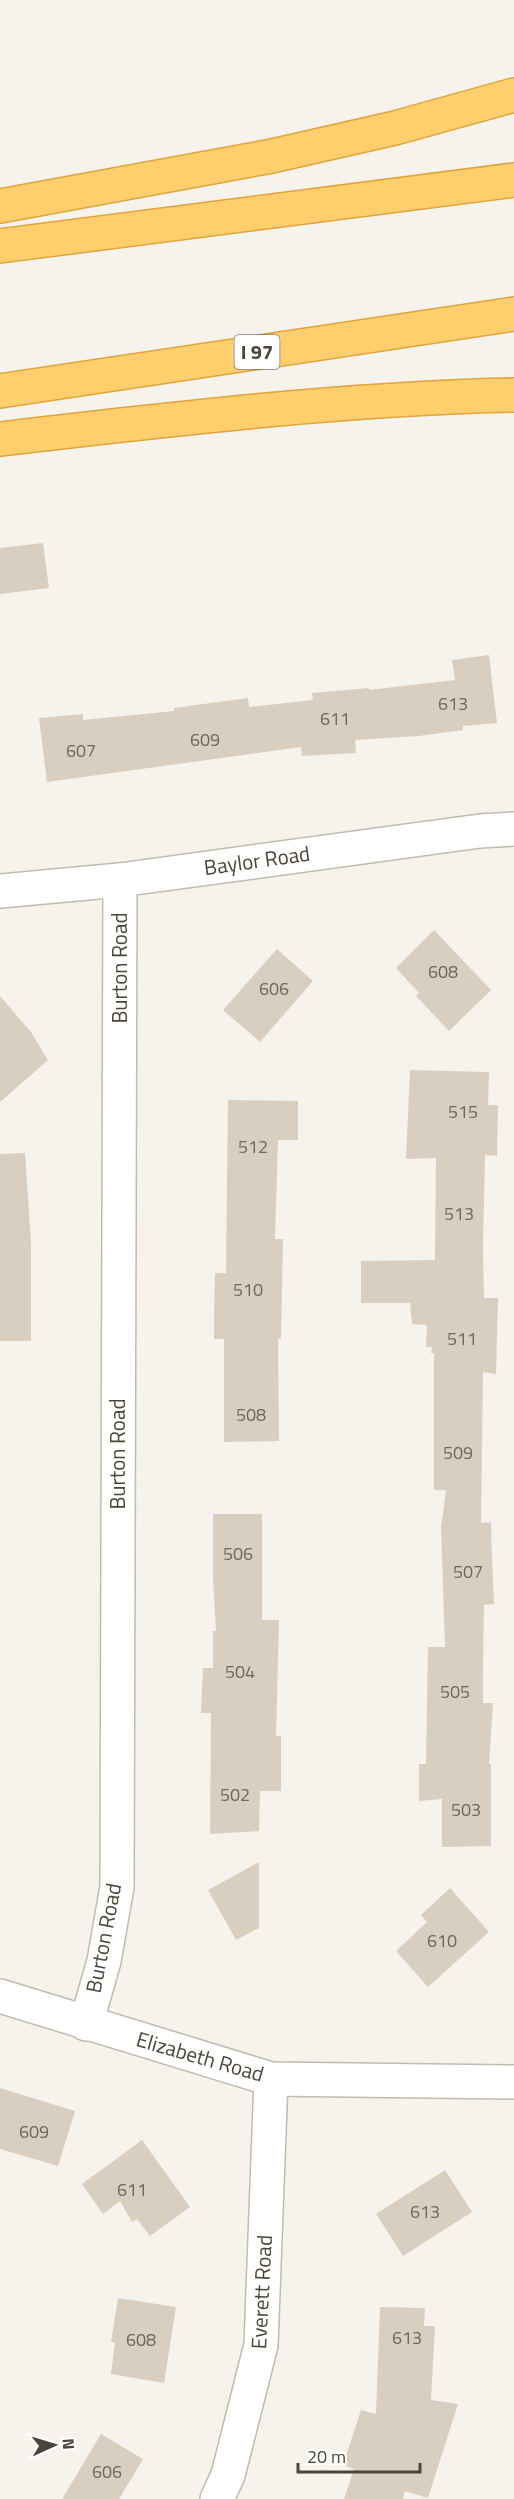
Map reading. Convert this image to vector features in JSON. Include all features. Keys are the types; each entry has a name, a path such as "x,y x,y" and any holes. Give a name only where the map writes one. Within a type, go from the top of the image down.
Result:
{"highway":[{"path":"0,206 272,156 395,128 514,96"},
{"path":"0,246 514,180"},
{"name":"I 97","path":"0,391 514,314"},
{"path":"0,439 156,420 318,405 514,395"}],"street":[{"name":"Baylor Road","path":"0,891 120,880 480,831 514,829"},
{"name":"Burton Road","path":"86,2024 104,1961 117,1887 120,880"},
{"name":"Elizabeth Road","path":"0,1996 271,2079 514,2082"},
{"name":"Everett Road","path":"217,2499 228,2475 261,2345 271,2079"}],"building":[{"path":"43,543 49,588 0,594 0,548"},
{"path":"489,655 497,723 463,726 463,730 419,736 355,740 356,753 302,756 301,747 47,782 39,718 83,714 83,720 174,711 174,708 248,698 249,707 313,700 312,693 369,688 369,690 455,680 452,660"},
{"path":"434,930 491,990 449,1031 416,996 419,993 396,968"},
{"path":"277,949 313,981 260,1042 223,1010"},
{"path":"0,996 31,1032 48,1060 0,1102"},
{"path":"410,1070 489,1072 488,1105 498,1105 497,1156 485,1155 483,1247 484,1298 498,1298 496,1374 483,1372 481,1523 491,1522 494,1604 484,1605 483,1669 483,1703 493,1703 489,1764 491,1764 491,1846 442,1847 442,1799 419,1801 419,1764 426,1764 428,1647 445,1647 441,1527 446,1490 434,1490 434,1353 431,1353 432,1347 426,1347 427,1325 412,1324 410,1303 361,1303 361,1261 435,1260 436,1158 406,1159"},
{"path":"228,1100 298,1101 298,1140 278,1140 275,1239 283,1239 281,1339 278,1339 279,1441 224,1442 224,1339 214,1339 214,1315 215,1273 226,1273"},
{"path":"25,1153 31,1242 31,1341 0,1341 0,1154"},
{"path":"213,1514 262,1514 262,1620 279,1620 276,1736 281,1736 281,1791 260,1791 259,1831 210,1834 211,1713 201,1713 203,1668 213,1668 213,1631 216,1631"},
{"path":"259,1862 259,1928 236,1940 208,1890"},
{"path":"450,1888 489,1932 428,1987 396,1951 427,1922 421,1915"},
{"path":"0,2088 75,2111 58,2166 0,2149"},
{"path":"142,2140 190,2207 150,2236 137,2219 132,2222 120,2201 103,2214 82,2184"},
{"path":"445,2170 472,2212 403,2256 376,2214"},
{"path":"118,2298 176,2307 164,2383 111,2374 115,2342 111,2342"},
{"path":"380,2307 425,2308 424,2326 435,2326 431,2400 458,2404 428,2498 405,2491 403,2499 344,2499 354,2469 343,2465 361,2410 376,2414"},
{"path":"101,2434 143,2459 119,2499 62,2499"}]}
